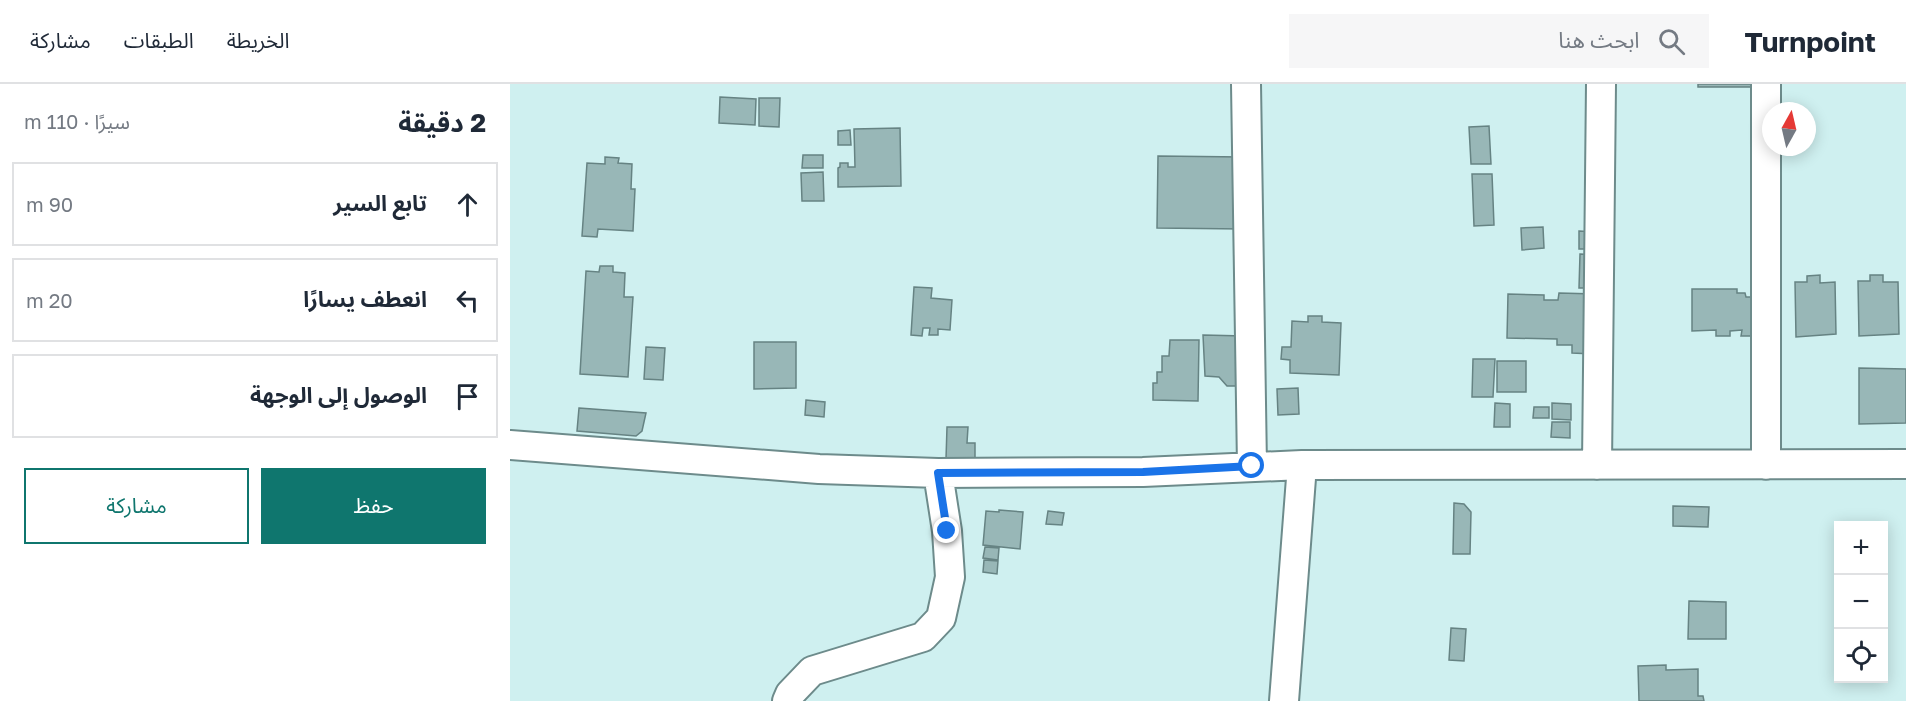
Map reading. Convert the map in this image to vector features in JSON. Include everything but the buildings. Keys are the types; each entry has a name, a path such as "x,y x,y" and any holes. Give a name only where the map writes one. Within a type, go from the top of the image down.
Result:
{"street":[{"path":"1246,84 1252,466"},
{"path":"1597,465 1601,84"},
{"path":"1766,84 1766,465"},
{"path":"510,445 819,469 938,473 1143,472 1302,465 1906,464"},
{"path":"1284,701 1302,465"},
{"path":"787,701 790,694 812,671 923,637 941,618 950,577 947,531 938,473"}],"route":[{"path":"947,531 938,473 1143,472 1252,466"}]}
